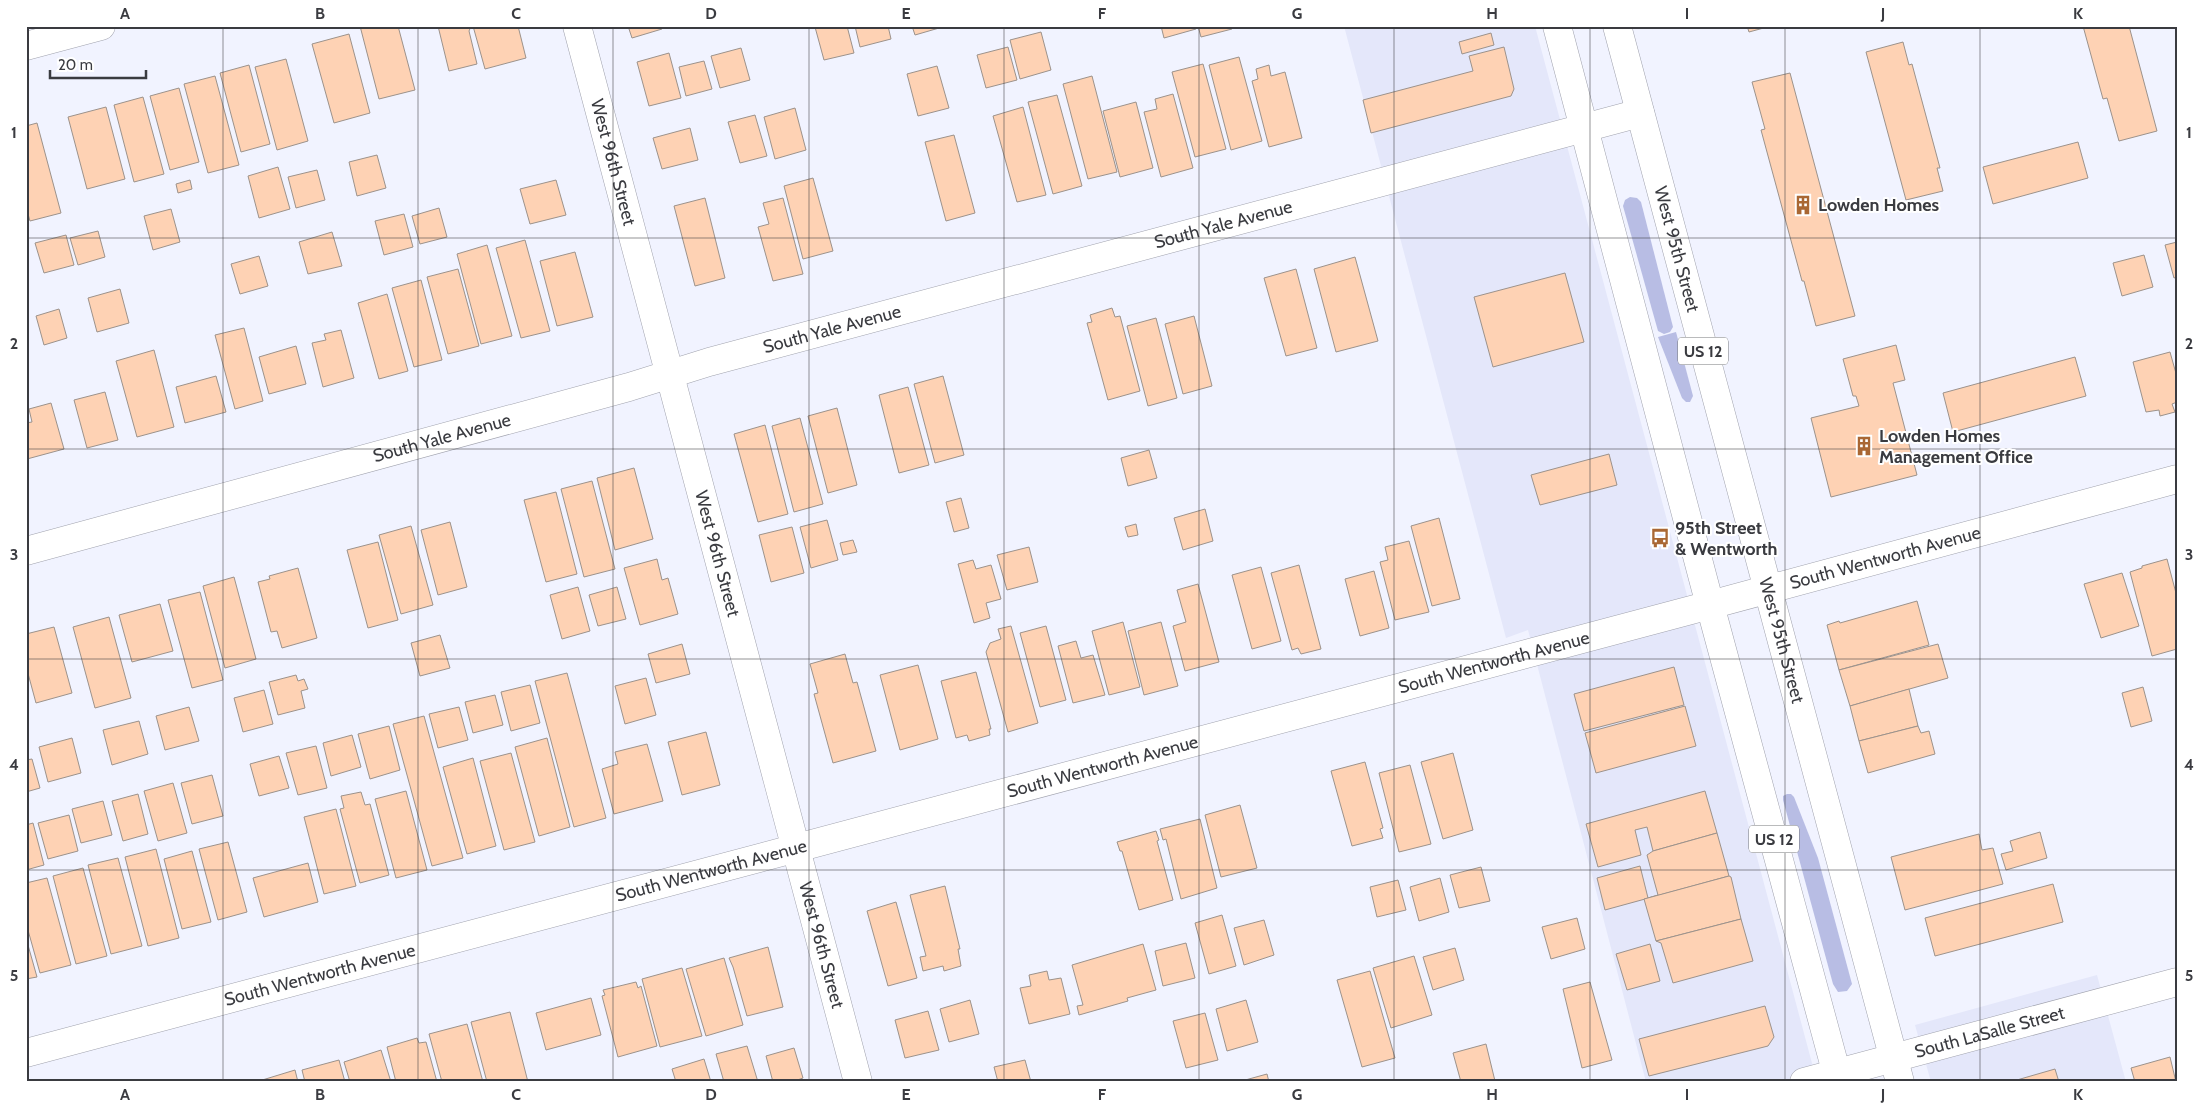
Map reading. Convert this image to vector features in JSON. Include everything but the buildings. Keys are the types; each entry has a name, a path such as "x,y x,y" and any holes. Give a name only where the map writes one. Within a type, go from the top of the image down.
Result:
{"street":[{"path":"26,46 101,26"},
{"name":"West 96th Street","path":"577,26 858,1082"},
{"name":"US 12","path":"1557,26 1710,605 1838,1077"},
{"name":"West 95th Street","path":"1617,26 1766,590 1896,1070"},
{"name":"South Yale Avenue","path":"26,551 619,390 719,359 1640,113"},
{"name":"South Wentworth Avenue","path":"26,1053 2177,479"},
{"name":"South LaSalle Street","path":"1804,1082 1896,1070 2177,982"}],"shaded area":[{"path":"1344,26 1535,26 1817,1082 1646,1082 1528,630 1506,638"},
{"path":"1630,197 1637,198 1641,202 1673,327 1670,332 1664,334 1658,331 1623,206 1625,200"},
{"path":"1676,332 1693,396 1690,402 1686,402 1682,398 1658,337"},
{"path":"1791,794 1794,797 1818,858 1852,984 1847,991 1838,992 1833,984 1783,800 1783,796"},
{"path":"2097,975 2126,1082 1931,1082 1915,1025"}],"place":[{"name":"Lowden Homes","path":"1803,205"},
{"name":"Lowden Homes Management Office","path":"1864,446"},
{"name":"95th Street & Wentworth","path":"1660,538"}]}
